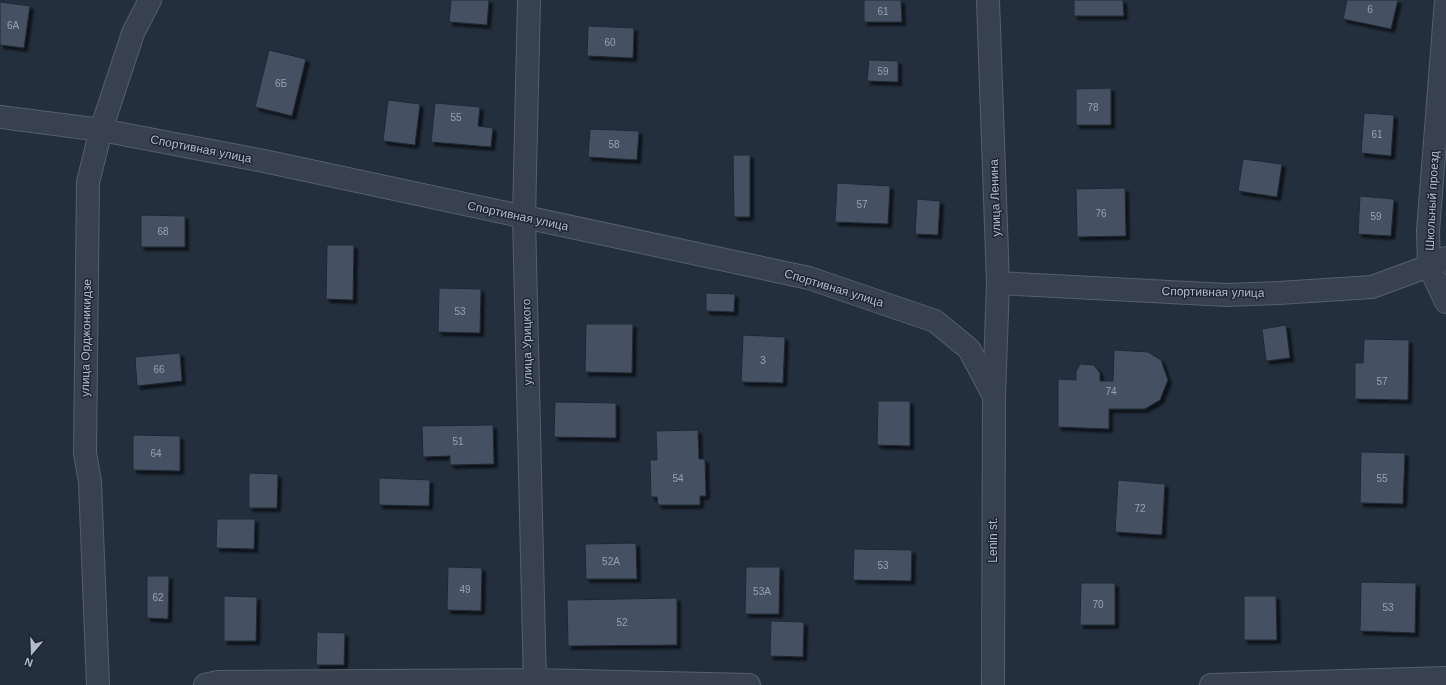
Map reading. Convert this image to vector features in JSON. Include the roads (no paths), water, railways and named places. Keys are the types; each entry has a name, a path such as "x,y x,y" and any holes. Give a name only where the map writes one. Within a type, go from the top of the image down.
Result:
{"street":[{"name":"улица Орджоникидзе","path":"98,685 90,482 85,453 88,182 101,130 133,33 150,0"},
{"name":"улица Урицкого","path":"529,0 524,217 535,682"},
{"name":"улица Ленина","path":"988,0 998,283 994,396"},
{"name":"Школьный проезд","path":"1446,0 1428,231 1438,262 1446,302"},
{"name":"Спортивная улица","path":"0,117 101,130 264,161 809,278 935,320 969,349 994,396"},
{"name":"Спортивная улица","path":"998,283 1227,295 1372,286 1438,262"},
{"name":"Lenin st.","path":"993,685 994,396"},
{"path":"1211,685 1446,678"},
{"path":"205,685 218,682 535,682 750,685"}]}
